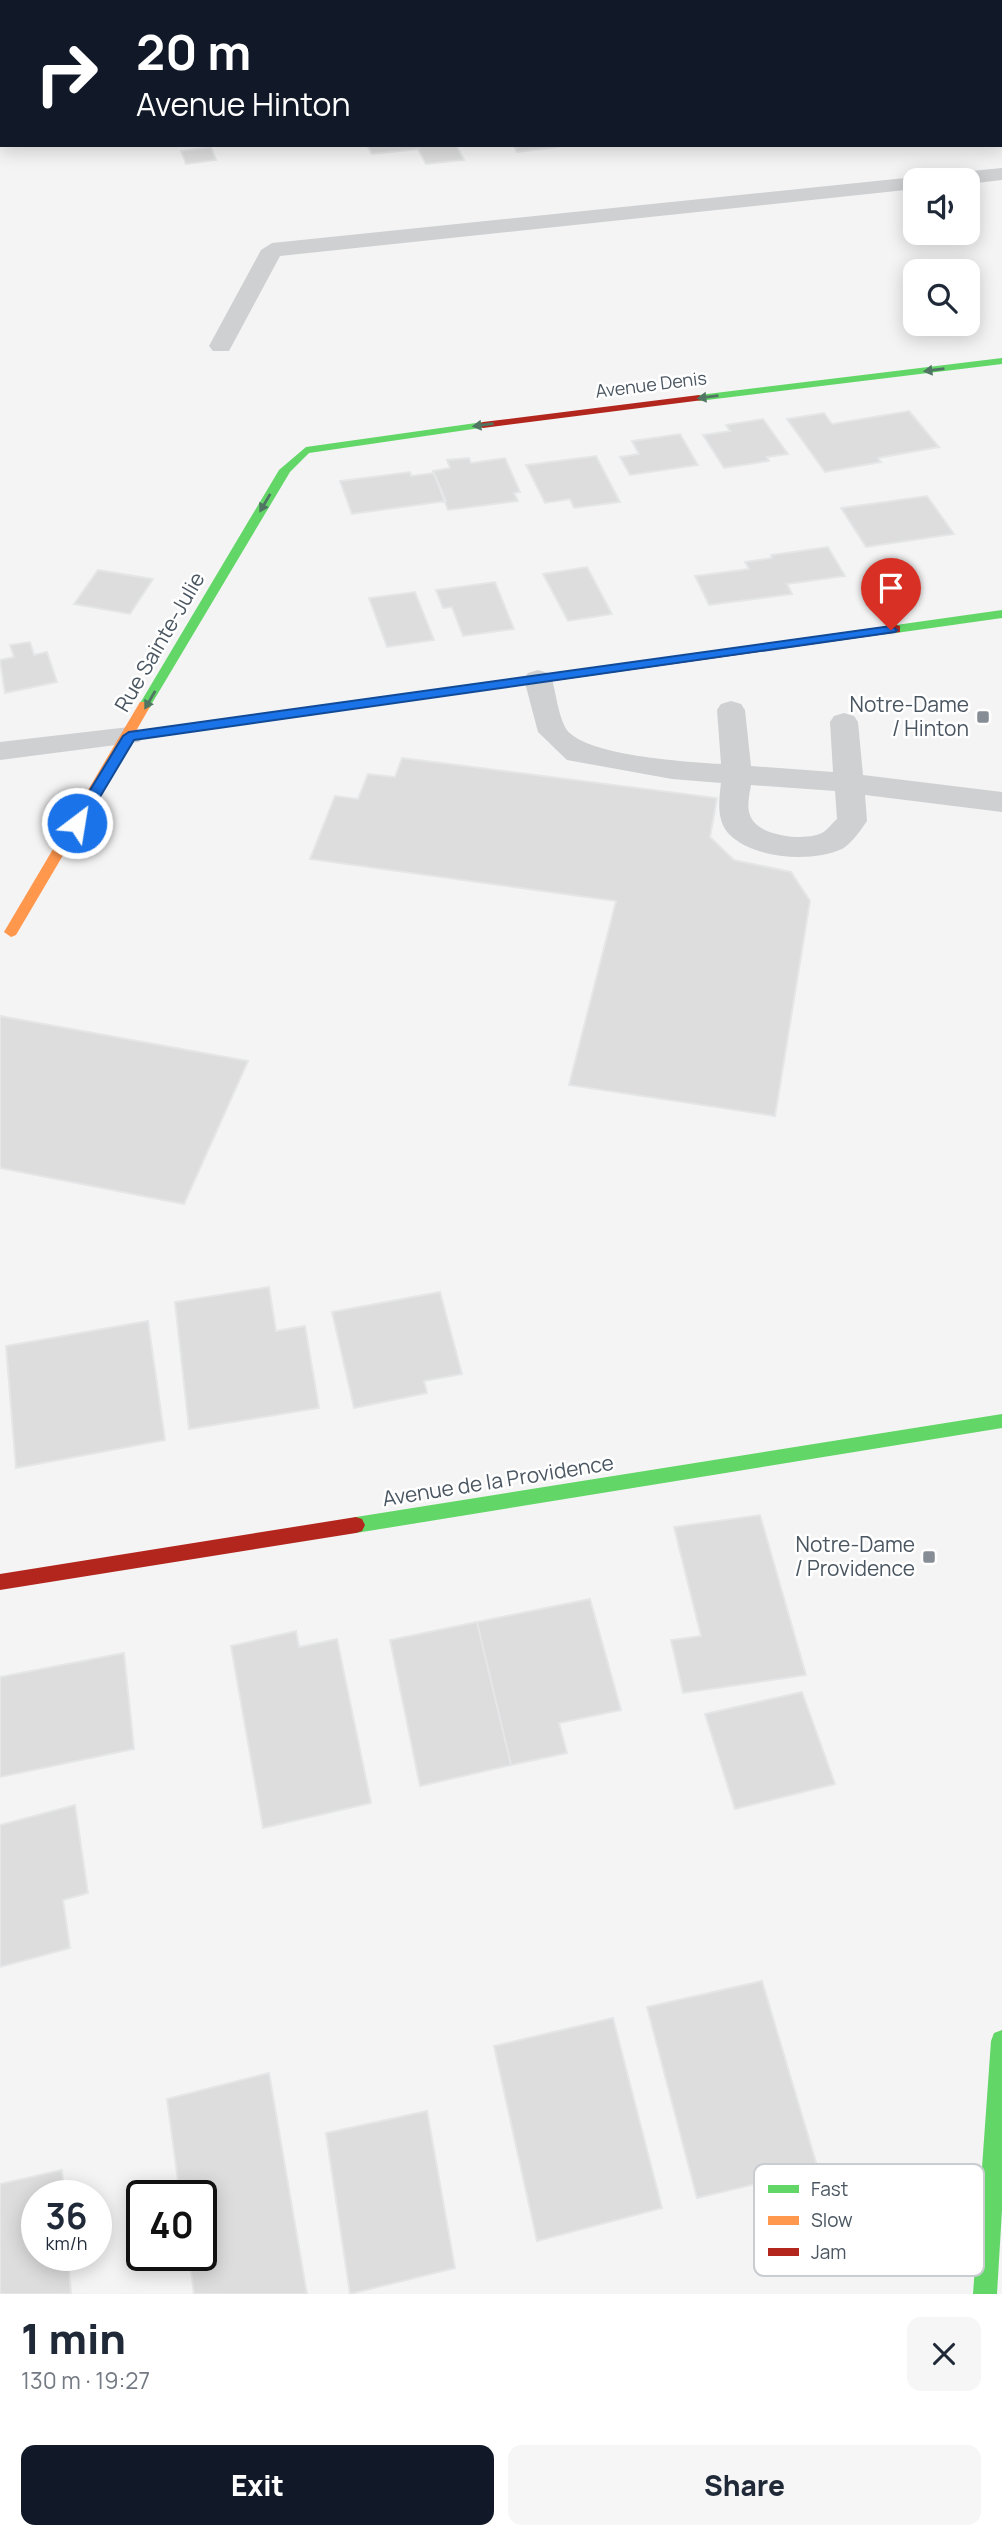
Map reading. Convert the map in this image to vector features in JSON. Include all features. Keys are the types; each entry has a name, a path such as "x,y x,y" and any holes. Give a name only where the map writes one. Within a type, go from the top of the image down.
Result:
{"street":[{"name":"Avenue Denis","path":"306,450 354,441 1002,361"},
{"name":"Rue Sainte-Julie","path":"11,932 285,470 306,450"},
{"path":"129,736 1002,614"},
{"name":"Avenue de la Providence","path":"0,1582 1002,1421"},
{"path":"985,2294 1002,2041"}],"lane":[{"path":"980,176 1002,174"},
{"path":"221,346 272,250 903,184"},
{"path":"538,679 552,732 577,752 672,770 851,784 1002,802"},
{"path":"731,710 737,775 733,808 740,827 761,842 794,847 833,841 852,821 844,722"},
{"path":"0,751 129,736"}],"building":[{"path":"211,147 216,160 186,164 181,151"},
{"path":"368,147 457,147 464,160 426,164 418,149 372,154"},
{"path":"514,147 558,147 517,152"},
{"path":"909,411 939,447 878,458 881,462 825,472 787,419 824,413 832,424"},
{"path":"763,419 788,454 767,457 769,461 724,468 703,435 730,431 726,425"},
{"path":"680,434 698,465 630,475 620,457 639,454 632,441"},
{"path":"596,456 620,502 574,508 570,499 545,503 526,465"},
{"path":"469,458 471,463 505,458 520,492 514,493 518,501 448,510 433,471 450,468 447,460"},
{"path":"410,472 411,476 434,473 446,501 352,514 340,481"},
{"path":"927,496 954,534 866,547 841,508"},
{"path":"828,547 845,576 787,584 792,594 709,605 695,576 749,569 745,562 772,558 771,555"},
{"path":"587,567 612,614 568,621 543,574"},
{"path":"98,570 153,579 130,614 74,604"},
{"path":"495,582 514,629 463,636 452,607 443,608 436,590"},
{"path":"415,592 434,640 387,647 369,598"},
{"path":"30,642 34,655 47,652 57,682 5,693 0,660 14,657 10,645"},
{"path":"402,758 717,798 710,837 734,860 791,872 810,901 775,1116 569,1085 616,901 310,859 335,796 358,799 368,774 395,777"},
{"path":"0,1016 248,1061 184,1204 0,1168"},
{"path":"269,1287 276,1331 305,1326 319,1408 189,1429 175,1302"},
{"path":"440,1292 462,1374 424,1381 427,1393 354,1408 332,1312"},
{"path":"148,1321 165,1440 16,1468 6,1346"},
{"path":"760,1515 806,1675 683,1693 671,1640 701,1636 674,1527"},
{"path":"590,1599 621,1710 559,1723 567,1753 511,1765 477,1622"},
{"path":"477,1622 511,1765 420,1786 390,1640"},
{"path":"296,1631 299,1647 337,1639 371,1803 263,1828 231,1646"},
{"path":"124,1653 134,1749 0,1777 0,1677"},
{"path":"802,1692 835,1784 735,1809 705,1714"},
{"path":"75,1805 88,1893 63,1900 70,1948 0,1967 0,1825"},
{"path":"762,1981 817,2164 754,2164 754,2184 697,2198 647,2007"},
{"path":"613,2018 662,2208 537,2241 494,2046"},
{"path":"269,2073 307,2294 194,2294 191,2271 217,2271 217,2180 178,2180 167,2099"},
{"path":"427,2111 455,2268 350,2294 326,2133"},
{"path":"62,2170 63,2180 21,2180 21,2271 69,2271 71,2294 0,2294 0,2184"}],"traffic: fast":[{"path":"699,398 1002,361"},
{"path":"145,705 285,470 306,450 483,425"},
{"path":"896,629 1002,614"},
{"path":"356,1525 1002,1421"},
{"path":"985,2294 1002,2041"}],"traffic: slow":[{"path":"129,736 546,678"},
{"path":"11,932 145,705"}],"traffic: jam":[{"path":"483,425 699,398"},
{"path":"546,678 896,629"},
{"path":"0,1582 356,1525"}],"place":[{"name":"Notre-Dame / Hinton","path":"983,717"},
{"name":"Notre-Dame / Providence","path":"929,1557"}],"route":[{"path":"77,823 129,736 891,630"}]}
